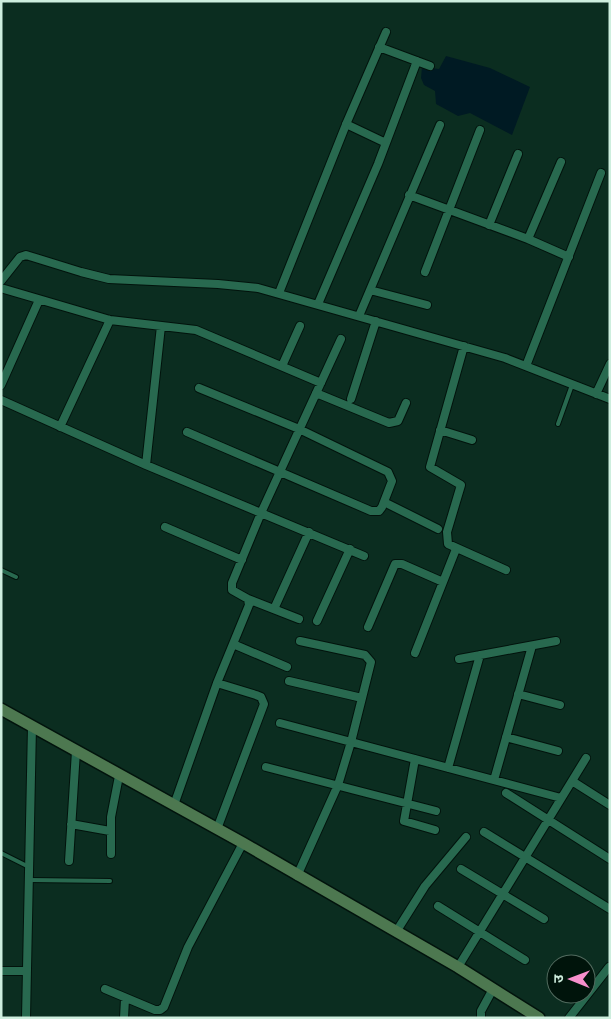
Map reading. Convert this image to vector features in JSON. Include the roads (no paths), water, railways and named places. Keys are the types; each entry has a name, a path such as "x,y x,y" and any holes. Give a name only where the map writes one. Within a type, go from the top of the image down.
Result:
{"street":[{"path":"279,294 346,124 386,32"},
{"path":"379,47 430,66"},
{"path":"318,304 386,143 417,61"},
{"path":"346,124 386,143"},
{"path":"359,316 440,125"},
{"path":"425,272 480,130"},
{"path":"489,224 518,154"},
{"path":"528,239 561,162"},
{"path":"526,366 601,173"},
{"path":"410,195 448,211 528,239 569,257"},
{"path":"1,282 20,257 26,255 80,272 110,278 237,285 318,304 505,358 610,399"},
{"path":"1,288 110,320 183,327 208,334 321,383"},
{"path":"370,290 427,305"},
{"path":"1,385 39,300"},
{"path":"60,427 110,320"},
{"path":"351,399 376,320"},
{"path":"146,465 161,326"},
{"path":"282,366 300,326"},
{"path":"299,619 248,599 235,592 232,586 261,512 341,339"},
{"path":"464,346 430,467 461,486 446,536 448,544 506,570"},
{"path":"596,394 610,364"},
{"path":"187,432 372,511 379,511 392,481 388,472 299,429 199,388"},
{"path":"316,394 389,423 398,421 406,403"},
{"path":"1,400 146,465 364,556"},
{"path":"440,430 472,440"},
{"path":"384,502 438,529"},
{"path":"165,527 242,560"},
{"path":"274,609 309,532"},
{"path":"415,653 456,549"},
{"path":"317,621 350,550"},
{"path":"368,627 395,564 402,564 443,582"},
{"path":"174,805 216,683 248,605 248,599"},
{"path":"297,876 338,785 370,666 368,656 300,641"},
{"path":"458,659 556,642"},
{"path":"233,644 287,667"},
{"path":"494,780 532,646"},
{"path":"448,768 480,655"},
{"path":"289,681 362,698"},
{"path":"216,683 261,697 264,704 216,829"},
{"path":"518,694 560,705"},
{"path":"1,709 458,967 540,1018"},
{"path":"280,723 562,798"},
{"path":"26,1018 32,726"},
{"path":"506,737 558,751"},
{"path":"69,861 76,751"},
{"path":"458,967 586,758"},
{"path":"415,759 403,818 405,822 435,830"},
{"path":"266,767 436,810"},
{"path":"111,854 110,817 119,776"},
{"path":"572,781 610,805"},
{"path":"506,794 610,859"},
{"path":"71,824 110,831"},
{"path":"484,832 610,909"},
{"path":"396,932 425,886 466,836"},
{"path":"105,989 125,999 158,1010 164,1007 188,947 242,844"},
{"path":"461,869 544,919"},
{"path":"438,906 525,960"},
{"path":"569,1018 609,967"},
{"path":"1,971 27,971"},
{"path":"481,1018 481,1012 493,989"},
{"path":"124,1018 125,999"}],"lane":[{"path":"558,424 572,385"},
{"path":"1,570 16,577"},
{"path":"1,853 29,867"},
{"path":"29,880 110,881"}],"water":[{"path":"446,56 490,68 530,87 512,135 470,113 458,116 436,104 435,91 424,85 421,78 422,67 439,69"}]}
